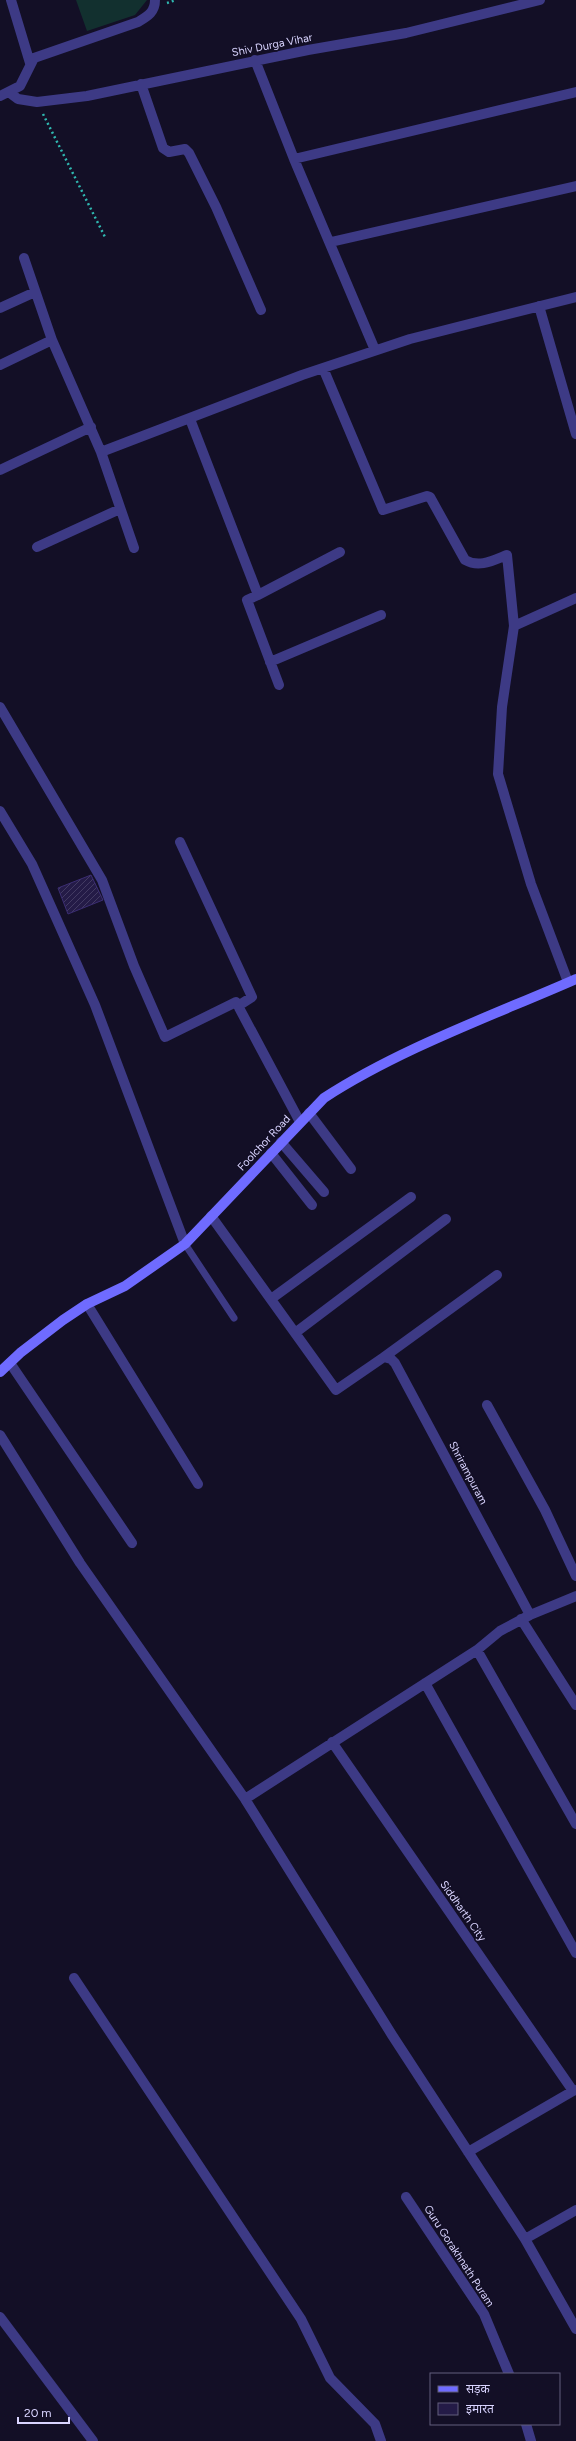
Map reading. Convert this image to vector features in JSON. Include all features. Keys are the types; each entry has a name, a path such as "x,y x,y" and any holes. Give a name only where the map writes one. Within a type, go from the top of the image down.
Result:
{"street":[{"path":"11,0 30,63"},
{"path":"5,95 20,86 30,63 39,55 138,22 150,14 155,7 155,0"},
{"name":"Shiv Durga Vihar","path":"5,95 18,100 37,102 88,96 255,60 406,33 540,0"},
{"path":"255,60 294,159 331,242 375,350"},
{"path":"141,84 163,148 169,152 185,149 188,153 216,207 261,310"},
{"path":"294,159 576,92"},
{"path":"331,242 576,186"},
{"path":"24,258 52,340 101,452 134,548"},
{"path":"0,308 35,292"},
{"path":"101,452 323,368 375,350 410,339 576,297"},
{"path":"539,306 576,434"},
{"path":"0,365 52,340"},
{"path":"323,368 383,510 427,496 430,497 465,560 473,564 486,563 507,555 514,626 502,707 498,774 530,884 572,980"},
{"path":"190,419 258,595"},
{"path":"0,470 91,427"},
{"path":"37,547 120,509"},
{"path":"279,685 247,600 340,552"},
{"path":"514,626 576,598"},
{"path":"270,662 381,615"},
{"path":"0,707 102,880 134,966 165,1037 236,1002 300,1122"},
{"path":"0,811 32,864 96,1005 185,1244"},
{"path":"180,842 252,997 238,1006"},
{"name":"Foolchor Road","path":"0,1372 87,1304 125,1286 185,1244 324,1098 344,1085 476,1021 572,980"},
{"path":"309,1113 351,1168"},
{"path":"281,1142 324,1192"},
{"path":"272,1153 312,1205"},
{"path":"271,1299 411,1197"},
{"path":"211,1216 336,1390 384,1357 497,1274"},
{"path":"295,1333 446,1219"},
{"path":"87,1304 198,1484"},
{"name":"Shrirampuram","path":"384,1357 391,1359 395,1363 526,1617 576,1705"},
{"path":"10,1363 132,1543"},
{"path":"487,1405 545,1510 576,1576"},
{"path":"0,1435 80,1563 245,1799 392,2035 525,2239 575,2327"},
{"path":"245,1799 477,1650 500,1632 526,1617 576,1596"},
{"path":"477,1650 576,1824"},
{"path":"425,1683 576,1953"},
{"name":"Siddharth City","path":"332,1742 574,2090"},
{"path":"74,1978 301,2319 330,2378 375,2424 382,2441"},
{"path":"468,2152 574,2090"},
{"name":"Guru Gorakhnath Puram","path":"406,2197 484,2314 509,2373"},
{"path":"525,2239 576,2210"},
{"path":"0,2316 93,2441"},
{"path":"526,2425 532,2441"}],"lane":[{"path":"185,1244 234,1318"}],"path":[{"path":"37,102 105,236"}],"green space":[{"path":"76,0 147,0 135,15 87,31"}],"building":[{"path":"91,875 103,900 68,914 58,888"}]}
